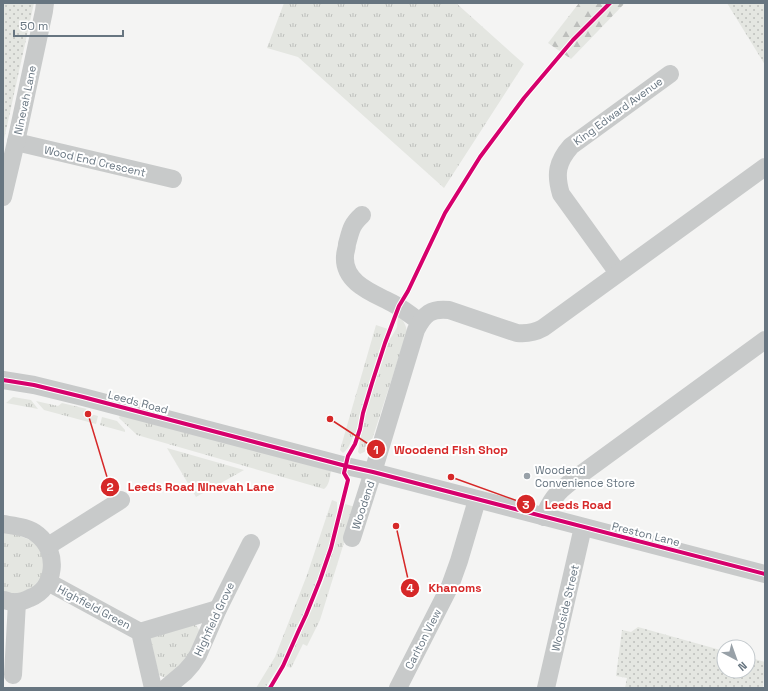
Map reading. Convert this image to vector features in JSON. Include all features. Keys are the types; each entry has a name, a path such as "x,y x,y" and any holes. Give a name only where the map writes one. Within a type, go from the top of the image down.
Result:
{"street":[{"name":"Ninevah Lane","path":"3,197 45,3"},
{"name":"King Edward Avenue","path":"618,273 561,194 558,184 560,164 564,154 571,146 670,74"},
{"name":"Wood End Crescent","path":"16,142 173,179"},
{"path":"373,472 416,330 425,315 432,310 449,310 517,332 526,334 535,332 543,328 765,167"},
{"path":"362,215 355,221 351,230 345,256 346,267 351,277 359,285 399,306 420,322"},
{"path":"544,517 553,498 561,489 765,340"},
{"name":"Leeds Road","path":"3,380 34,385 83,397 477,500"},
{"name":"Woodend","path":"352,538 373,472"},
{"path":"3,524 27,529 38,534 48,546 121,500"},
{"name":"Preston Lane","path":"477,500 765,574"},
{"name":"Carlton View","path":"398,688 456,572 477,500"},
{"name":"Woodside Street","path":"546,688 583,527"},
{"name":"Highfield Grove","path":"166,688 185,672 198,655 218,608 251,543"},
{"name":"Highfield Green","path":"13,675 10,601 24,601 35,596 44,588 50,578 52,566 51,554 48,546"},
{"name":"Highfield Green","path":"48,582 140,632 218,608"},
{"name":"Highfield Green","path":"140,632 153,688"}],"green space":[{"path":"3,3 34,3 3,144"},
{"path":"284,3 456,3 524,64 444,188 298,57 267,48"},
{"path":"579,3 625,3 571,59 548,43"},
{"path":"727,3 765,3 765,65"},
{"path":"398,315 404,322 407,332 370,446 366,451 360,454 358,452 365,412 385,349 397,327"},
{"path":"376,325 388,329 360,414 356,433 354,433 349,446 343,453 340,450"},
{"path":"13,397 31,400 38,409 6,403"},
{"path":"36,401 58,406 62,403 91,410 90,414 98,416 96,424 44,410"},
{"path":"120,415 331,471 329,481 324,489 137,435 119,418"},
{"path":"102,417 117,421 125,432 100,425"},
{"path":"167,448 244,470 196,497"},
{"path":"332,500 337,502 337,514 329,547 308,606 296,628 283,660 265,688 256,688 275,657 307,575"},
{"path":"345,504 355,507 320,620 307,646 303,644 291,668 286,666 323,582"},
{"path":"3,529 42,545 46,574 24,595 3,594"},
{"path":"195,624 200,632 195,650 168,677 159,675 149,637"},
{"path":"638,627 716,649 716,679 756,679 756,659 765,662 763,688 625,688 627,678 616,676 622,630 631,632"}],"cycle path":[{"path":"270,688 283,666 306,615 331,548 348,480 344,473 348,456 355,444 360,429 363,413 385,343 399,306 408,291 445,213 480,157 524,98 573,40 610,3"},
{"path":"3,380 34,385 83,397 765,574"}],"place":[{"name":"Leeds Road Ninevah Lane","path":"88,414"},
{"name":"Woodend Fish Shop","path":"330,419"},
{"name":"Woodend Convenience Store","path":"527,476"},
{"name":"Leeds Road","path":"451,477"},
{"name":"Khanoms","path":"396,526"}]}
